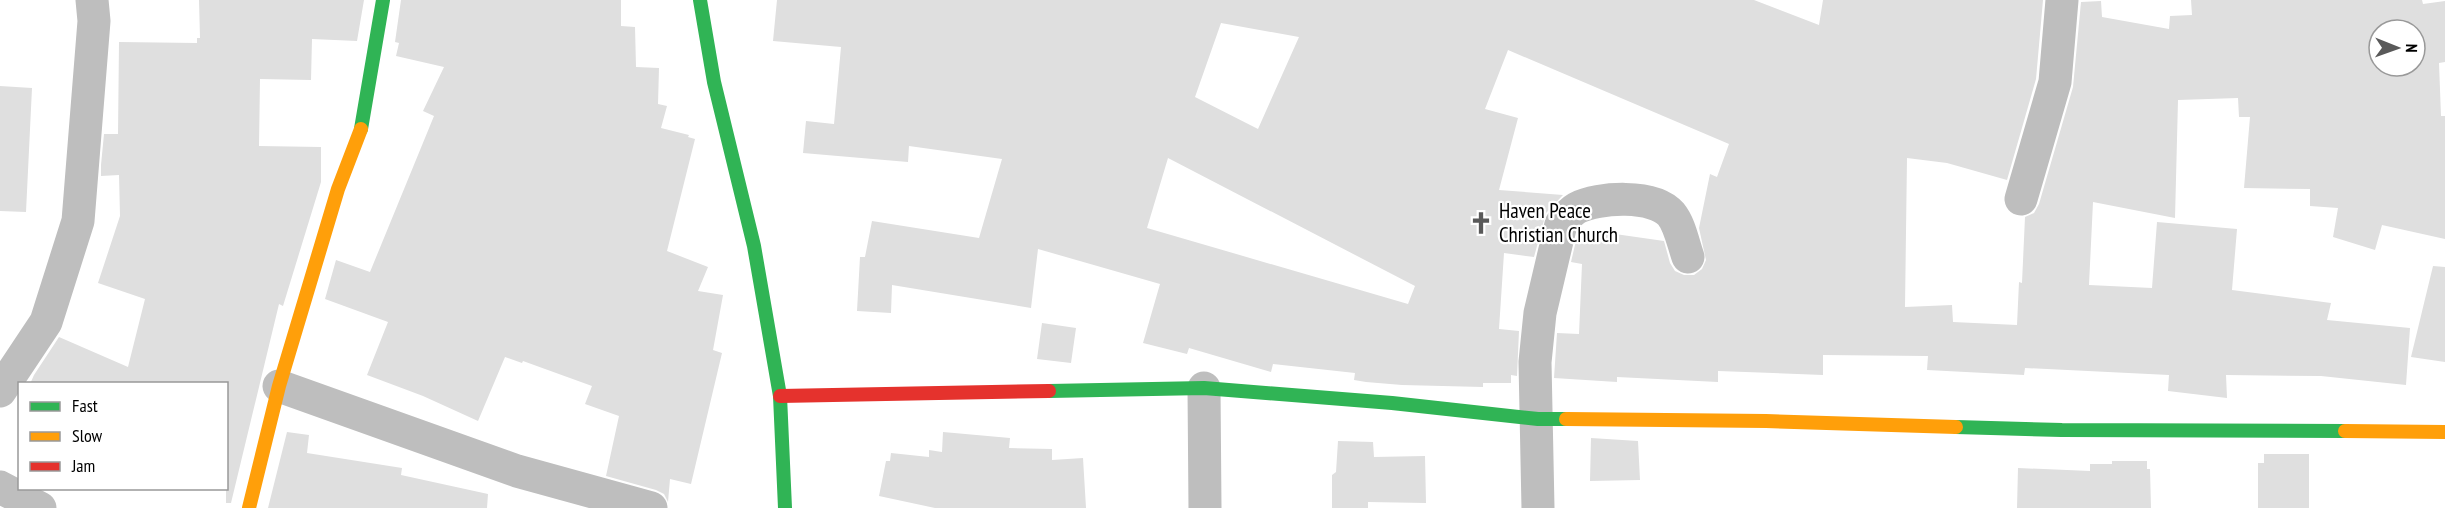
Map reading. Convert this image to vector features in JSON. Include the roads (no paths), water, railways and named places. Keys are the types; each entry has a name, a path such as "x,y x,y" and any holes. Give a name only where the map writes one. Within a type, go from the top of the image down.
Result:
{"street":[{"path":"0,392 46,322 78,221 94,21 92,0"},
{"path":"249,508 279,386 338,189 361,132 383,0"},
{"path":"700,0 714,82 754,246 780,396 785,508"},
{"path":"2021,199 2055,82 2062,0"},
{"path":"1538,508 1538,419 1535,362 1540,313 1561,224 1568,214 1578,208 1601,201 1621,199 1656,205 1664,208 1675,220 1688,257"},
{"path":"279,386 517,471 651,508"},
{"path":"780,396 1204,388 1538,419 1766,421 2062,430 2445,432"},
{"path":"1204,388 1205,508"},
{"path":"0,487 40,508"}],"place":[{"name":"Haven Peace Christian Church","path":"1481,223"}]}
